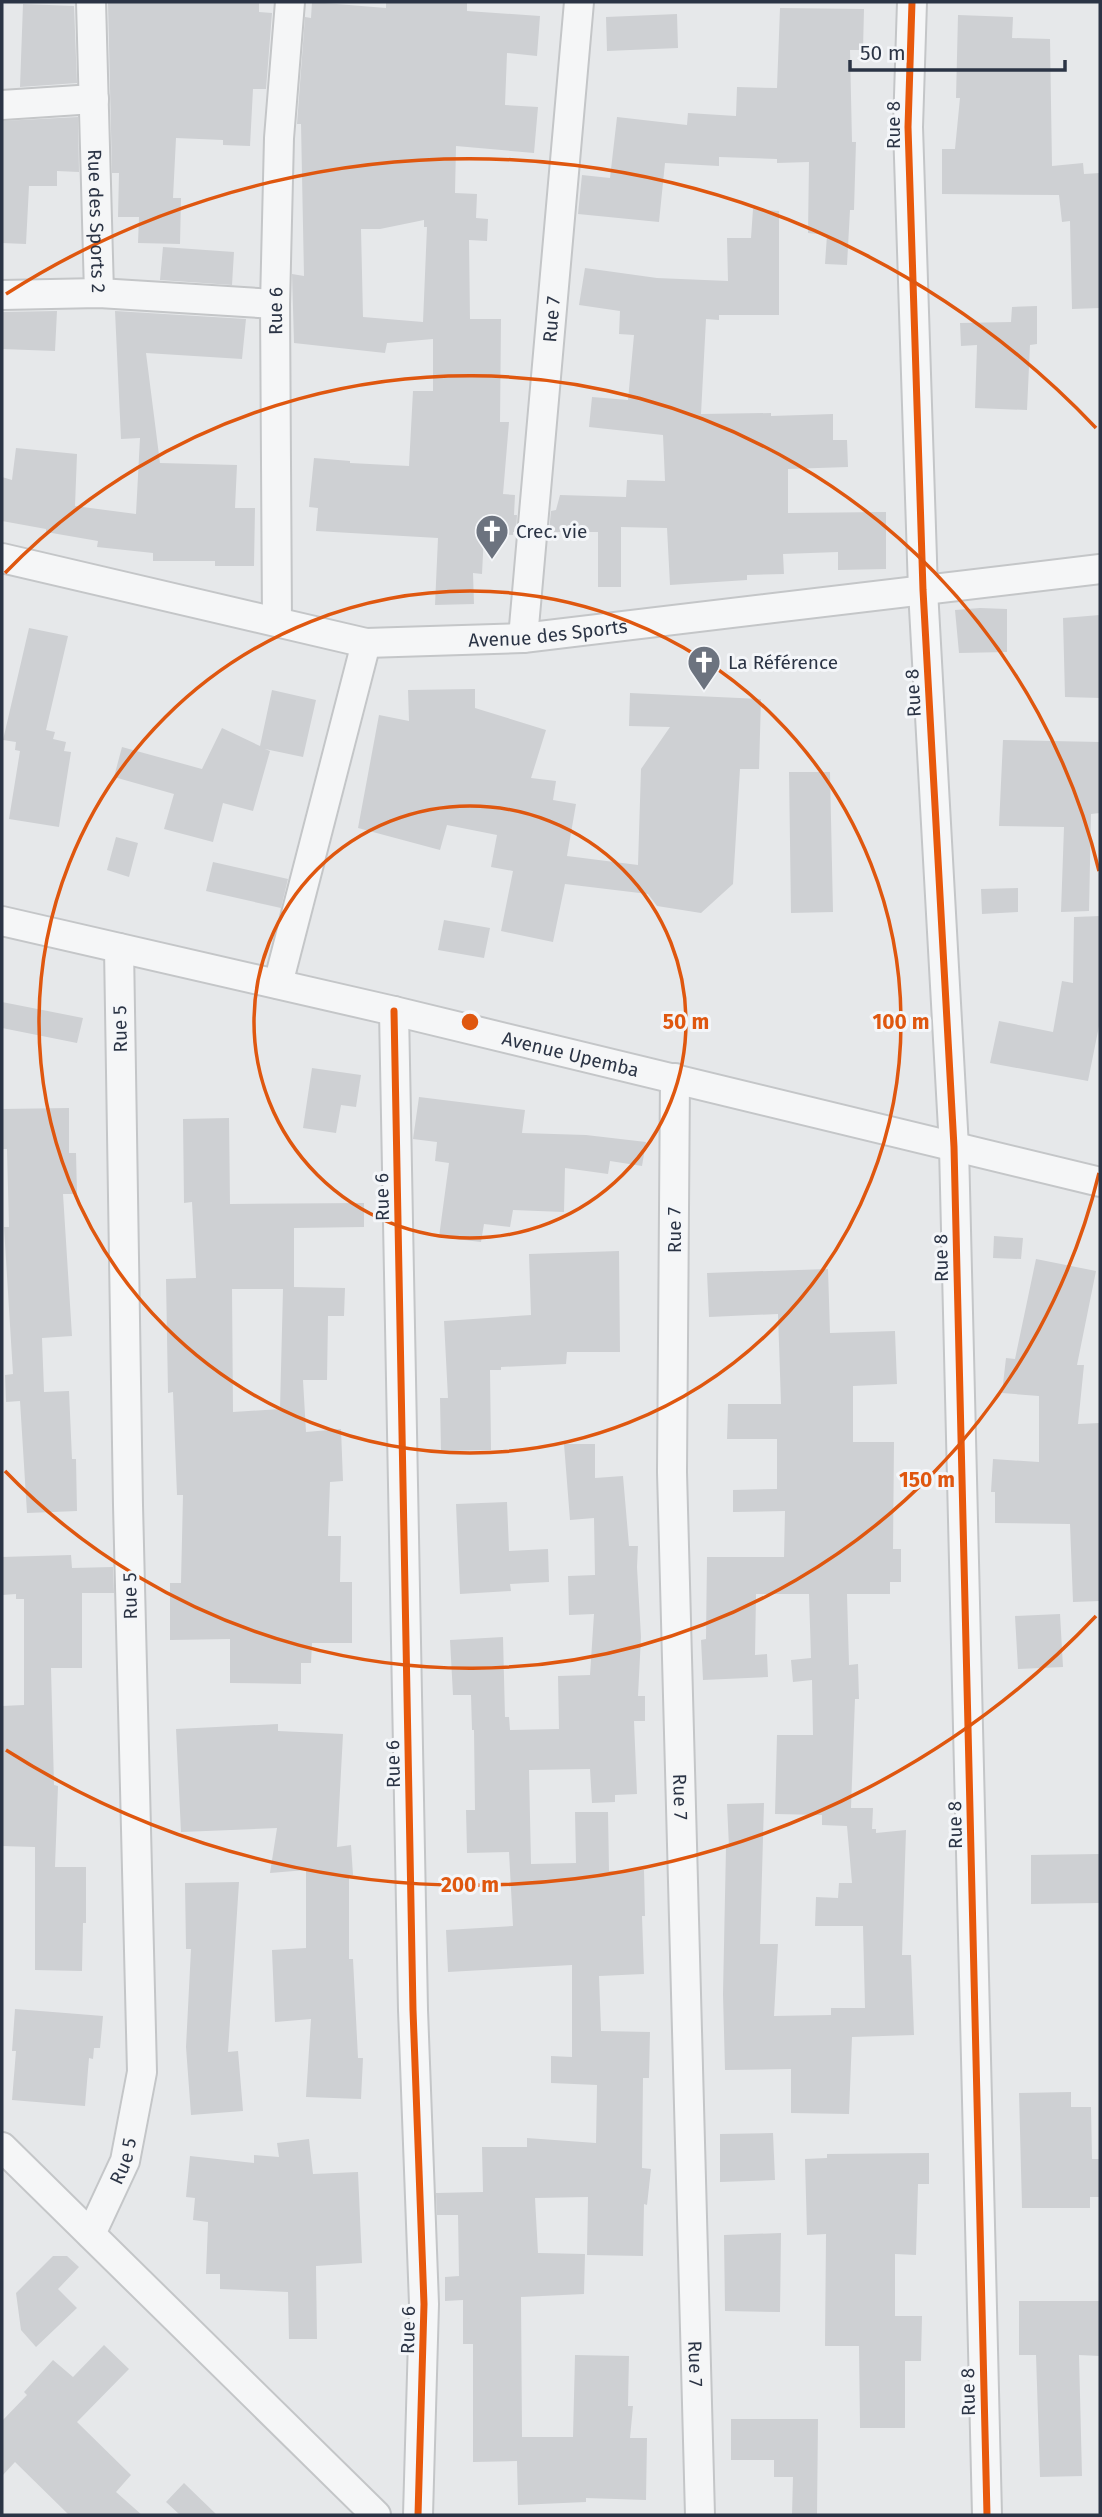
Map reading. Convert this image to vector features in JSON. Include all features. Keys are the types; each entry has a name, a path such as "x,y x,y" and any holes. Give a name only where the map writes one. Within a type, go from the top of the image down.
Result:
{"street":[{"name":"Rue des Sports 2","path":"91,2 99,293 275,304"},
{"name":"Rue 6","path":"277,621 275,304 279,138 290,2"},
{"name":"Rue 7","path":"523,638 579,2"},
{"name":"Rue 8","path":"912,2 908,127 923,590 954,1147 987,2515"},
{"path":"2,105 94,99"},
{"path":"2,295 99,293"},
{"name":"Avenue des Sports","path":"2,558 366,643 523,638 1100,569"},
{"path":"278,984 366,643"},
{"name":"Avenue Upemba","path":"2,921 394,1011 1100,1182"},
{"name":"Rue 5","path":"91,2234 125,2161 142,2072 128,1505 119,948"},
{"name":"Rue 6","path":"394,1011 413,1996 424,2304 418,2515"},
{"name":"Rue 7","path":"675,1078 672,1472 700,2515"},
{"path":"2,2147 376,2515"}],"building":[{"path":"108,2 259,2 259,12 272,13 266,89 253,89 250,146 223,145 223,140 176,138 173,198 181,198 180,244 138,243 139,217 118,217 119,173 112,173"},
{"path":"312,2 386,8 386,2 467,2 467,11 540,16 537,56 507,53 505,105 538,107 534,153 456,146 455,193 477,194 476,218 488,219 487,241 469,240 470,319 501,319 500,422 509,422 503,494 515,495 514,515 517,515 516,532 513,532 513,535 484,534 482,574 473,573 474,604 435,605 438,538 316,531 318,508 309,507 314,458 409,466 413,391 433,391 433,339 387,343 385,353 294,343 292,274 304,276 301,124 297,124 305,17 311,18","holes":["424,220 424,227 427,227 423,322 363,317 361,229 380,229"]},
{"path":"23,4 74,6 77,83 20,87"},
{"path":"780,8 864,9 863,50 850,50 852,142 856,142 854,210 850,210 847,265 825,264 827,235 808,233 809,162 777,163 777,159 719,157 719,166 665,163 659,222 578,214 582,175 610,178 617,117 687,125 688,113 736,116 737,87 777,88"},
{"path":"677,14 678,48 607,51 606,17"},
{"path":"958,15 1013,17 1012,38 1050,39 1052,166 1083,163 1084,174 1100,173 1100,308 1072,309 1070,221 1062,222 1059,195 942,194 942,149 955,149 960,98 956,98"},
{"path":"78,117 79,172 57,171 57,186 29,186 26,244 2,243 2,121"},
{"path":"753,209 779,211 779,315 719,315 719,320 706,319 701,414 833,414 833,440 847,440 848,467 788,469 788,513 886,512 886,569 838,570 838,552 783,554 784,574 747,575 747,580 670,585 667,528 621,527 621,587 598,587 598,532 549,532 551,511 556,510 560,495 626,497 627,480 665,481 663,435 589,427 592,397 628,400 634,335 619,334 620,311 579,305 585,268 657,278 728,281 727,238 751,238"},
{"path":"163,247 234,252 232,285 160,280"},
{"path":"1037,306 1037,344 1030,345 1027,410 975,408 977,345 961,346 960,323 1011,322 1012,307"},
{"path":"57,311 55,351 2,349 2,312"},
{"path":"115,311 246,319 242,359 146,353 160,463 237,465 235,508 255,508 254,566 215,566 215,561 153,561 153,553 97,547 98,541 2,521 2,477 12,480 16,448 77,454 75,506 136,514 140,438 121,439"},
{"path":"1007,609 1007,652 959,653 955,610"},
{"path":"1100,615 1100,698 1065,697 1063,618"},
{"path":"29,628 68,636 46,730 55,732 53,739 66,742 64,751 71,752 59,827 9,819 20,751 15,750 16,742 3,740"},
{"path":"475,689 475,708 546,730 531,778 556,781 553,800 576,804 567,856 638,865 641,769 670,727 629,726 630,693 761,699 759,769 740,769 733,884 701,913 657,906 648,894 565,884 553,942 501,931 513,871 491,867 497,835 447,825 440,850 358,828 379,715 409,721 408,690"},
{"path":"272,690 316,700 303,757 265,749 270,751 253,811 223,803 213,842 164,829 174,794 114,777 122,747 202,769 222,728 260,746"},
{"path":"1003,740 1100,742 1100,813 1091,814 1089,911 1061,912 1064,827 999,826"},
{"path":"789,772 830,772 833,912 791,913"},
{"path":"116,837 138,843 129,877 107,870"},
{"path":"213,862 288,879 281,908 206,891"},
{"path":"1018,888 1018,912 982,914 981,889"},
{"path":"1100,916 1100,1021 1088,1081 990,1063 999,1021 1053,1032 1062,981 1073,983 1074,917"},
{"path":"444,920 490,928 484,958 438,950"},
{"path":"2,1002 83,1018 77,1043 2,1028"},
{"path":"312,1068 361,1075 356,1107 341,1105 336,1133 303,1128"},
{"path":"419,1097 525,1110 522,1133 586,1135 646,1142 642,1166 610,1161 608,1174 565,1168 564,1212 513,1210 510,1227 484,1224 481,1242 439,1237 449,1163 435,1161 437,1142 413,1139"},
{"path":"69,1108 69,1153 76,1153 77,1194 63,1194 72,1336 42,1338 44,1392 69,1391 72,1459 76,1459 77,1511 27,1513 20,1401 6,1402 5,1375 13,1374 4,1227 9,1227 7,1149 2,1149 2,1109"},
{"path":"229,1118 230,1204 364,1203 364,1227 294,1228 294,1287 345,1288 344,1316 328,1316 327,1380 303,1380 306,1432 341,1429 343,1481 330,1482 328,1536 341,1536 340,1582 352,1582 352,1643 312,1643 311,1663 301,1663 301,1684 230,1683 230,1639 170,1640 170,1583 181,1583 183,1495 177,1495 173,1392 168,1393 166,1279 196,1278 192,1202 184,1203 183,1119","holes":["232,1289 283,1289 280,1409 233,1412"]},
{"path":"994,1236 1023,1238 1021,1259 993,1258"},
{"path":"619,1251 620,1352 567,1352 566,1364 501,1367 501,1370 490,1370 491,1450 441,1451 440,1398 448,1398 444,1321 531,1315 529,1254"},
{"path":"1036,1259 1096,1271 1077,1365 1084,1365 1078,1424 1100,1423 1100,1601 1073,1602 1070,1524 995,1523 995,1492 991,1492 993,1459 1039,1462 1039,1396 1002,1393 1006,1358 1015,1359"},
{"path":"828,1269 830,1333 895,1331 897,1384 853,1386 853,1442 894,1442 893,1549 901,1549 901,1582 890,1582 890,1594 847,1594 849,1665 858,1664 859,1699 855,1699 851,1808 873,1808 872,1829 876,1829 876,1833 906,1830 902,1955 911,1955 914,2035 852,2037 849,2114 791,2113 791,2069 725,2070 723,1994 726,1847 729,1847 727,1804 764,1803 760,1944 778,1944 774,2016 831,2015 831,2008 865,2008 863,1926 815,1926 816,1897 838,1898 839,1883 852,1883 847,1826 822,1825 822,1815 775,1814 777,1735 813,1735 812,1680 793,1682 791,1660 811,1658 809,1594 756,1594 755,1655 767,1654 768,1677 703,1680 701,1640 706,1639 707,1557 784,1557 785,1511 733,1512 733,1490 777,1489 777,1439 727,1439 728,1404 781,1404 778,1314 709,1317 707,1273"},
{"path":"564,1444 595,1444 595,1478 623,1476 629,1546 638,1546 641,1637 638,1696 645,1696 645,1721 634,1721 637,1794 615,1795 615,1802 592,1803 590,1769 529,1770 531,1864 576,1863 575,1812 608,1812 609,1871 644,1870 644,1974 599,1976 601,2031 650,2032 649,2078 643,2078 642,2168 651,2169 647,2205 644,2204 643,2256 587,2255 588,2197 535,2198 538,2253 585,2254 584,2294 521,2297 522,2437 573,2437 575,2355 629,2356 628,2406 633,2406 630,2438 647,2438 646,2500 586,2498 586,2502 518,2505 517,2461 473,2462 473,2344 463,2344 463,2300 445,2301 445,2277 459,2276 458,2215 437,2215 436,2193 483,2192 482,2147 527,2147 527,2138 596,2143 597,2085 551,2083 551,2056 572,2057 572,1965 448,1972 446,1930 513,1926 509,1852 467,1853 466,1810 475,1810 474,1730 471,1695 453,1695 450,1640 503,1637 505,1717 509,1717 510,1730 559,1729 558,1676 590,1675 594,1614 569,1615 568,1576 595,1575 594,1518 570,1520"},
{"path":"507,1502 509,1551 548,1549 549,1582 510,1584 511,1591 460,1594 456,1504"},
{"path":"71,1555 72,1568 113,1567 114,1593 82,1593 82,1668 51,1668 54,1785 58,1786 55,1867 86,1867 86,1923 83,1923 82,1971 35,1970 35,1847 2,1846 2,1706 24,1705 24,1599 16,1599 16,1594 2,1595 2,1557"},
{"path":"1060,1614 1063,1667 1018,1669 1015,1616"},
{"path":"278,1724 278,1731 343,1734 337,1847 351,1845 353,1875 349,1876 349,1959 353,1959 358,2058 363,2058 361,2099 306,2097 311,2019 275,2022 272,1950 306,1948 306,1870 270,1873 277,1828 181,1832 176,1729"},
{"path":"1100,1854 1100,1903 1031,1904 1031,1855"},
{"path":"239,1882 228,2052 238,2051 243,2111 191,2115 186,2047 191,1949 186,1949 185,1883"},
{"path":"15,2009 103,2016 100,2048 94,2048 93,2059 89,2058 85,2106 12,2100 16,2051 12,2051"},
{"path":"1071,2092 1071,2107 1091,2107 1092,2159 1100,2159 1100,2197 1090,2197 1090,2208 1022,2208 1019,2093"},
{"path":"773,2133 775,2180 720,2182 720,2134"},
{"path":"309,2139 313,2174 358,2172 362,2263 316,2266 317,2339 289,2339 288,2292 220,2289 220,2274 206,2274 208,2222 193,2220 195,2198 186,2197 190,2156 254,2163 254,2155 279,2157 277,2143"},
{"path":"929,2153 929,2184 918,2184 916,2255 895,2254 895,2316 922,2316 921,2361 905,2361 905,2428 860,2428 859,2346 825,2346 826,2234 807,2235 805,2159 827,2158 827,2154"},
{"path":"781,2233 780,2312 725,2311 724,2235"},
{"path":"53,2256 67,2256 79,2267 58,2289 77,2308 36,2347 21,2330 16,2293"},
{"path":"1019,2301 1100,2301 1100,2356 1079,2355 1082,2476 1040,2477 1036,2355 1019,2355"},
{"path":"104,2345 129,2369 77,2422 131,2475 116,2492 142,2515 69,2515 15,2462 2,2476 2,2421 27,2395 24,2392 53,2360 73,2377"},
{"path":"731,2419 818,2419 817,2515 792,2515 793,2477 774,2477 774,2460 731,2460"},
{"path":"184,2483 217,2515 180,2515 166,2502"}],"cycle path":[{"path":"912,2 908,127 923,590 954,1147 987,2515"},
{"path":"394,1011 413,2010 424,2304 418,2515"}],"place":[{"name":"Crec. vie","path":"492,561"},
{"name":"La Référence","path":"704,692"}]}
